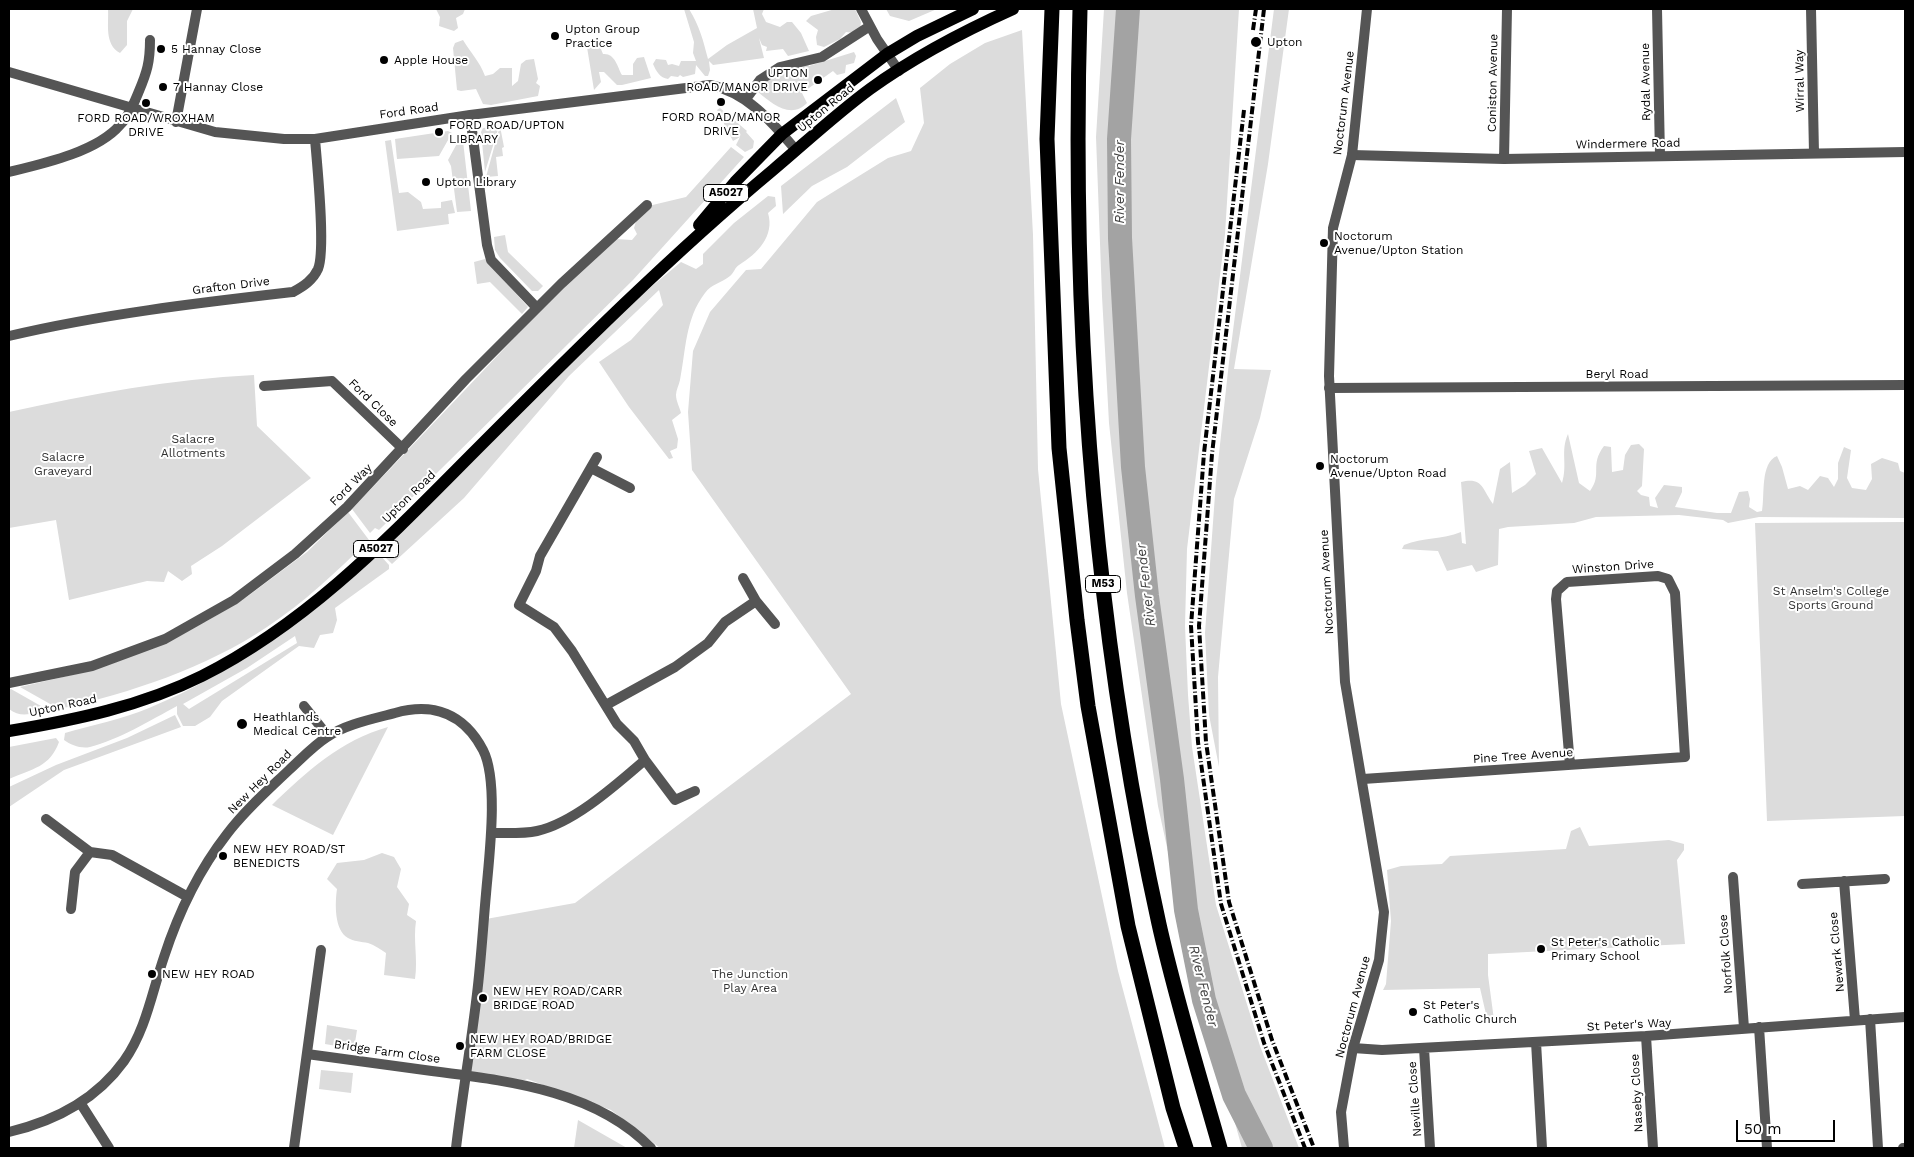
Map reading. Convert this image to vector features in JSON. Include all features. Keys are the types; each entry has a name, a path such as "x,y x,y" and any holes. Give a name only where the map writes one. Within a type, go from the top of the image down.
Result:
{"highway":[{"name":"M53","path":"1052,9 1047,139 1059,448 1077,620 1088,706 1128,926 1173,1108 1186,1148"},
{"name":"M53","path":"1080,9 1077,122 1082,343 1101,567 1119,708 1159,922 1174,984 1220,1148"}],"main road":[{"name":"Upton Road","path":"674,255 735,182 782,134 887,54 917,36 974,9"},
{"name":"Upton Road","path":"9,731 105,712 146,699 201,676 280,630 338,584 371,554 674,255 796,150 871,88 953,38 1013,9"}],"street":[{"path":"176,122 197,9"},
{"path":"861,9 899,71"},
{"name":"Noctorum Avenue","path":"1344,1148 1341,1112 1353,1048 1379,960 1384,912 1363,779 1345,682 1329,388 1333,228 1352,155 1367,9"},
{"name":"Coniston Avenue","path":"1504,158 1507,9"},
{"name":"Rydal Avenue","path":"1657,9 1660,156"},
{"name":"Wirral Way","path":"1811,9 1814,153"},
{"path":"746,99 760,80 780,67 822,57 870,26"},
{"path":"9,172 76,152 100,141 121,125 131,109 150,65 150,40"},
{"name":"Ford Road","path":"9,72 176,122 215,132 250,138 315,139 470,115 710,85 732,91 746,99 796,150"},
{"path":"470,115 487,245 491,260 537,308"},
{"name":"Grafton Drive","path":"9,336 48,327 183,304 293,292 304,286 315,274 321,258 315,139"},
{"name":"Windermere Road","path":"1352,155 1504,158 1905,152"},
{"name":"Ford Way","path":"9,683 92,666 165,638 234,600 295,554 347,508 466,379 561,284 648,205"},
{"name":"Ford Close","path":"264,386 332,380 403,449"},
{"name":"Beryl Road","path":"1329,388 1905,385"},
{"path":"597,457 540,556 536,571 519,606 554,627 572,651 617,724 634,741 645,760 675,800 695,791"},
{"path":"591,468 630,488"},
{"name":"Winston Drive","path":"1570,765 1556,595 1563,584 1571,582 1658,576 1672,583 1675,593 1685,757"},
{"path":"743,578 756,601 775,624"},
{"path":"606,705 675,667 708,643 725,622 756,601"},
{"path":"304,706 328,736"},
{"name":"New Hey Road","path":"9,1132 30,1127 61,1115 81,1104 105,1084 125,1060 136,1041 174,927 188,897 226,835 243,815 328,736 367,720 407,710 437,710 454,716 466,726 484,751 492,779 491,833 478,993 464,1075 456,1148"},
{"name":"Pine Tree Avenue","path":"1363,779 1685,757"},
{"path":"491,833 536,832 555,825 608,792 645,760"},
{"path":"46,819 90,852 112,855 188,897"},
{"path":"71,909 75,872 90,852"},
{"name":"Norfolk Close","path":"1732,877 1744,1028"},
{"path":"1802,884 1885,879"},
{"name":"Newark Close","path":"1844,881 1856,1020"},
{"path":"294,1148 321,950"},
{"name":"St Peter's Way","path":"1353,1048 1424,1048 1646,1036 1905,1017"},
{"path":"1870,1019 1878,1148"},
{"path":"1759,1027 1767,1148"},
{"name":"Naseby Close","path":"1646,1036 1653,1148"},
{"path":"1536,1042 1542,1148"},
{"name":"Neville Close","path":"1424,1048 1430,1148"},
{"name":"Bridge Farm Close","path":"307,1054 525,1084 592,1107 639,1135 651,1148"},
{"path":"81,1104 109,1148"}],"green space":[{"path":"108,9 133,9 127,21 127,45 120,53 109,39"},
{"path":"436,9 465,9 463,14 456,18 458,28 454,31 439,26 440,17"},
{"path":"684,9 689,9 696,22 708,59 727,45 757,28 753,9 764,9 762,14 766,22 780,27 787,22 792,22 801,33 809,51 788,56 783,49 766,51 767,47 762,45 759,38 764,58 713,65 709,61 710,70 708,76 705,76 696,65 695,74 665,78 654,67 653,64 656,59 666,60 668,65 679,66 681,61 696,61 693,53 694,42"},
{"path":"835,9 855,9 861,22 860,30 854,33 846,32 840,39 824,47 817,45 816,37 818,30 806,21 811,16"},
{"path":"886,9 937,9 909,21 890,16"},
{"path":"1104,9 1239,9 1225,234 1187,549 1185,626 1188,695 1192,747 1216,905 1260,1046 1299,1148 1242,1148 1200,998 1158,806 1127,593 1109,423 1096,137"},
{"path":"1274,9 1289,9 1268,164 1234,369 1271,370 1260,418 1234,499 1218,677 1219,767 1209,715 1205,633 1216,481 1229,362"},
{"name":"The Junction Play Area","path":"1022,30 1033,235 1038,469 1061,704 1118,971 1165,1148 660,1148 611,1110 527,1079 523,1081 468,1073 486,919 575,903 851,694 692,470 688,412 693,351 710,312 746,270 761,269 817,202 888,158 911,151 924,123 920,88 950,64 985,43"},
{"path":"463,40 485,76 493,74 500,68 512,68 512,86 518,81 521,64 526,60 534,59 538,79 536,83 540,86 538,96 491,105 483,104 476,89 457,90 453,48 455,43"},
{"path":"593,40 598,42 603,54 613,58 622,75 633,75 633,64 637,58 644,57 651,78 617,85 604,72 599,72 601,82 594,90 586,41"},
{"path":"854,52 856,56 854,63 846,65 845,73 837,75 833,71 802,93 807,103 801,108 788,110 781,108 758,92 767,81 786,71"},
{"path":"896,98 905,122 847,167 812,186 783,214 781,186"},
{"path":"720,108 747,131 754,141 753,148 745,152 736,145 740,137 733,141 717,110"},
{"path":"499,126 485,172 481,132 483,128"},
{"path":"500,126 504,147 502,148 503,156 496,157 498,176 486,177"},
{"path":"448,131 452,133 439,156 397,159 395,139"},
{"path":"460,138 463,141 471,211 457,212 451,166 448,160"},
{"path":"391,140 399,193 408,192 421,202 423,209 441,208 441,202 452,200 455,213 448,214 449,224 397,231 385,141"},
{"path":"731,147 744,157 633,280 379,530 375,528 370,533 352,509 575,274 616,239 632,240 637,234 634,228 640,208 686,197"},
{"path":"768,196 775,197 776,206 768,213 769,229 763,244 738,266 730,276 707,290 698,303 690,324 676,393 681,413 672,420 678,439 677,448 670,451 673,458 669,459 629,407 599,362 631,340 663,305 659,290 569,376 464,498 392,564 385,557 394,547 391,542 639,297 681,262 696,269 703,264 703,254 734,223"},
{"path":"505,235 508,252 543,286 538,291 532,291 500,258 495,250 494,237"},
{"path":"485,259 528,307 522,314 490,282 477,284 474,262"},
{"name":"Salacre Allotments","path":"254,375 257,426 311,478 222,546 191,566 192,574 182,581 168,571 164,582 147,581 69,600 56,520 9,528 9,412 131,388 192,380"},
{"path":"1568,434 1579,483 1590,491 1596,479 1597,459 1604,446 1611,447 1612,472 1623,470 1625,455 1631,445 1639,444 1644,449 1642,486 1637,491 1641,495 1649,497 1650,506 1658,508 1655,498 1664,485 1682,487 1682,492 1675,507 1717,513 1731,513 1739,492 1748,491 1749,507 1757,512 1762,511 1766,472 1768,465 1777,456 1788,489 1800,486 1808,490 1820,476 1828,478 1834,487 1838,479 1838,463 1844,447 1851,450 1847,478 1852,488 1866,490 1872,479 1871,464 1882,458 1898,463 1900,471 1905,473 1905,518 1759,517 1728,523 1723,520 1679,515 1596,517 1574,523 1508,527 1499,529 1498,565 1476,572 1472,565 1447,571 1438,551 1402,549 1404,545 1411,542 1461,532 1462,543 1466,544 1461,482 1474,481 1478,483 1493,504 1500,469 1510,462 1512,493 1525,485 1536,474 1529,451 1542,448 1562,483"},
{"path":"348,512 369,540 308,597 267,627 219,655 140,687 59,709 20,687 80,673 207,621 248,596 307,552"},
{"name":"St Anselm's College Sports Ground","path":"1905,522 1905,816 1767,821 1755,523"},
{"path":"379,554 389,565 389,569 335,608 337,620 333,633 320,635 314,648 299,646 222,701 210,717 195,726 183,726 177,714 177,706 101,744 83,747 73,745 64,740 65,733 139,712 212,678 299,621","holes":["295,636 297,643 189,709 183,704 247,668"]},
{"path":"11,689 48,710 23,715 14,712 9,709 9,690"},
{"path":"175,715 181,727 64,770 9,807 9,787 56,765 127,738"},
{"path":"388,727 333,835 272,805 311,769 325,759 355,740"},
{"path":"56,738 59,742 51,757 39,766 9,779 9,747"},
{"name":"St Peter's Catholic Primary School","path":"1580,827 1589,846 1669,840 1684,844 1684,850 1677,860 1685,944 1488,954 1488,975 1494,1020 1488,1023 1480,988 1383,990 1386,984 1391,921 1387,870 1401,866 1442,864 1450,856 1566,849 1571,831"},
{"path":"382,853 394,857 401,869 397,887 409,904 407,915 416,921 415,979 384,975 386,953 370,944 348,938 340,929 336,916 337,889 327,879 337,863 364,860"},
{"path":"327,1025 357,1030 354,1049 325,1044"},
{"path":"321,1070 353,1073 351,1093 319,1089"},
{"path":"578,1120 627,1148 574,1148"}],"waterway":[{"name":"River Fender","path":"1128,9 1119,139 1120,238 1133,467 1147,596 1172,779 1186,910 1204,1000 1234,1095 1261,1148"}],"railway":[{"path":"1253,30 1256,9"},
{"path":"1264,9 1212,454 1199,626 1206,742 1229,902 1272,1040 1314,1148"},
{"path":"1244,110 1204,453 1191,626 1198,742 1221,904 1264,1043 1305,1148"}],"place":[{"name":"Upton Group Practice","path":"555,36"},
{"name":"Upton","path":"1256,42"},
{"name":"5 Hannay Close","path":"161,49"},
{"name":"Apple House","path":"384,60"},
{"name":"UPTON ROAD/MANOR DRIVE","path":"818,80"},
{"name":"7 Hannay Close","path":"163,87"},
{"name":"FORD ROAD/MANOR DRIVE","path":"721,102"},
{"name":"FORD ROAD/WROXHAM DRIVE","path":"146,103"},
{"name":"FORD ROAD/UPTON LIBRARY","path":"439,132"},
{"name":"Upton Library","path":"426,182"},
{"name":"Noctorum Avenue/Upton Station","path":"1324,243"},
{"name":"Noctorum Avenue/Upton Road","path":"1320,466"},
{"name":"Heathlands Medical Centre","path":"242,724"},
{"name":"NEW HEY ROAD/ST BENEDICTS","path":"223,856"},
{"name":"St Peter's Catholic Primary School","path":"1541,949"},
{"name":"NEW HEY ROAD","path":"152,974"},
{"name":"NEW HEY ROAD/CARR BRIDGE ROAD","path":"483,998"},
{"name":"St Peter's Catholic Church","path":"1413,1012"},
{"name":"NEW HEY ROAD/BRIDGE FARM CLOSE","path":"460,1046"}],"park label":[{"name":"Salacre Graveyard","path":"63,464"}]}
